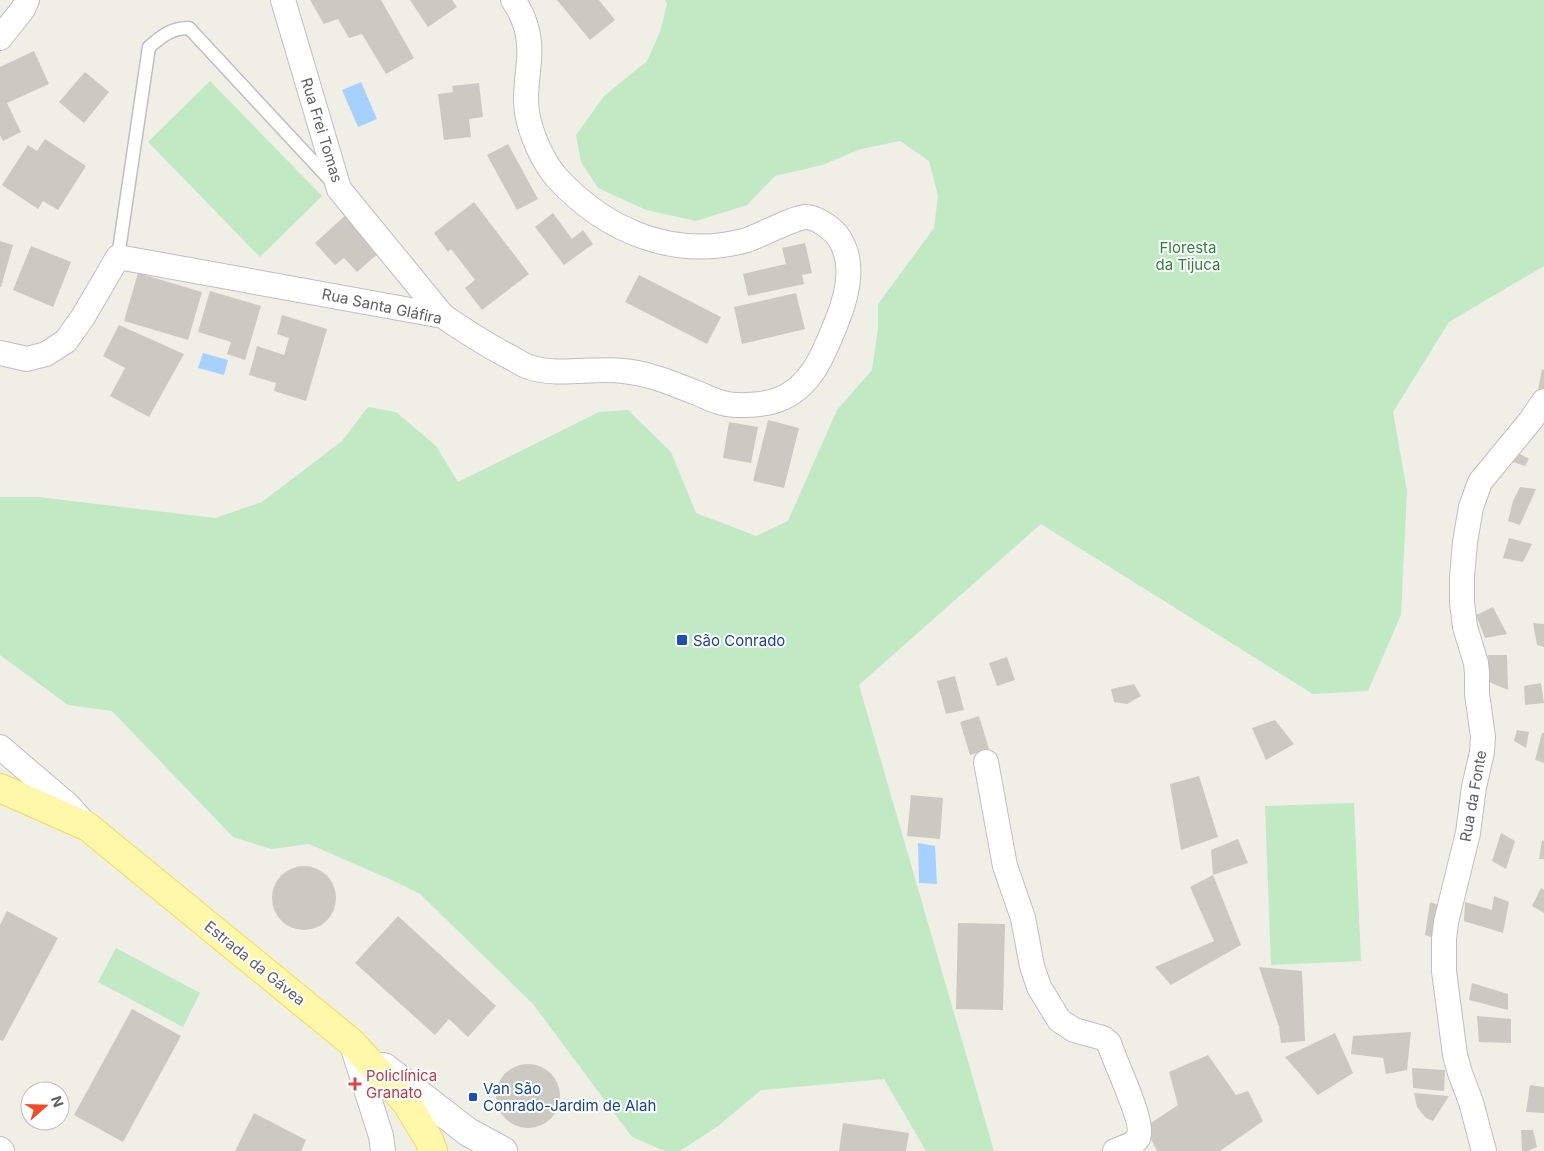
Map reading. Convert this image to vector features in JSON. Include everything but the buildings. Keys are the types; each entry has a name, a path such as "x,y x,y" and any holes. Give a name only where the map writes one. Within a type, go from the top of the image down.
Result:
{"main road":[{"name":"Estrada da Gávea","path":"0,788 88,827 351,1042"},
{"path":"351,1042 406,1102 429,1140 432,1151"}],"street":[{"path":"0,38 23,9 27,0"},
{"name":"Rua Frei Tomas","path":"283,0 339,189 442,316"},
{"name":"Rua Santa Gláfira","path":"118,257 442,316 486,345 529,367 557,371 623,370 684,388 724,404 750,405 780,399 804,383 822,358 842,308 849,275 846,254 836,235 821,222 806,217 789,222 755,237 727,245 696,247 666,244 608,221 582,203 555,176 536,143 527,112 527,83 530,56 527,30 522,13 513,0"},
{"path":"0,353 27,359 46,354 66,341 83,317 118,257"},
{"name":"Rua da Fonte","path":"1484,1151 1471,1102 1455,1055 1444,971 1446,922 1468,833 1483,737 1477,694 1476,663 1465,627 1462,577 1471,508 1480,482 1531,420 1544,401"},
{"path":"0,747 68,805 88,827"},
{"path":"986,762 1005,866 1023,918 1032,966 1039,987 1059,1020 1074,1030 1103,1038 1109,1043 1139,1123 1139,1135 1127,1149"},
{"path":"351,1042 381,1136 383,1151"},
{"name":"Estrada da Gávea","path":"351,1042 468,1132 503,1151"}],"lane":[{"path":"118,257 149,47 167,32 178,28 189,28 339,189"}],"green space":[{"name":"Floresta da Tijuca","path":"665,0 1544,0 1544,266 1449,322 1393,412 1407,491 1401,615 1368,691 1313,694 1041,524 859,685 994,1151 926,1151 884,1079 761,1090 718,1126 680,1151 665,1151 632,1137 533,1004 420,894 309,844 271,849 233,837 112,711 68,705 0,655 0,497 38,497 215,518 262,502 342,441 368,407 396,412 436,446 458,482 599,412 628,410 671,452 696,513 756,536 788,521 837,410 872,370 878,328 878,304 934,228 938,196 929,161 900,141 861,149 822,165 775,176 747,205 696,221 646,210 598,188 581,162 576,135 604,96 647,61 660,32 667,4"},
{"path":"210,81 322,196 260,257 148,142"},
{"path":"1354,803 1361,961 1271,965 1265,806"},
{"path":"116,948 200,993 183,1027 98,982"}],"water":[{"path":"361,82 377,119 358,127 342,90"},
{"path":"203,353 228,360 224,375 198,368"},
{"path":"918,843 935,846 937,884 919,883"}],"place":[{"name":"São Conrado","path":"682,640"},
{"name":"Policlínica Granato","path":"355,1084"},
{"name":"Van São Conrado-Jardim de Alah","path":"473,1097"}]}
